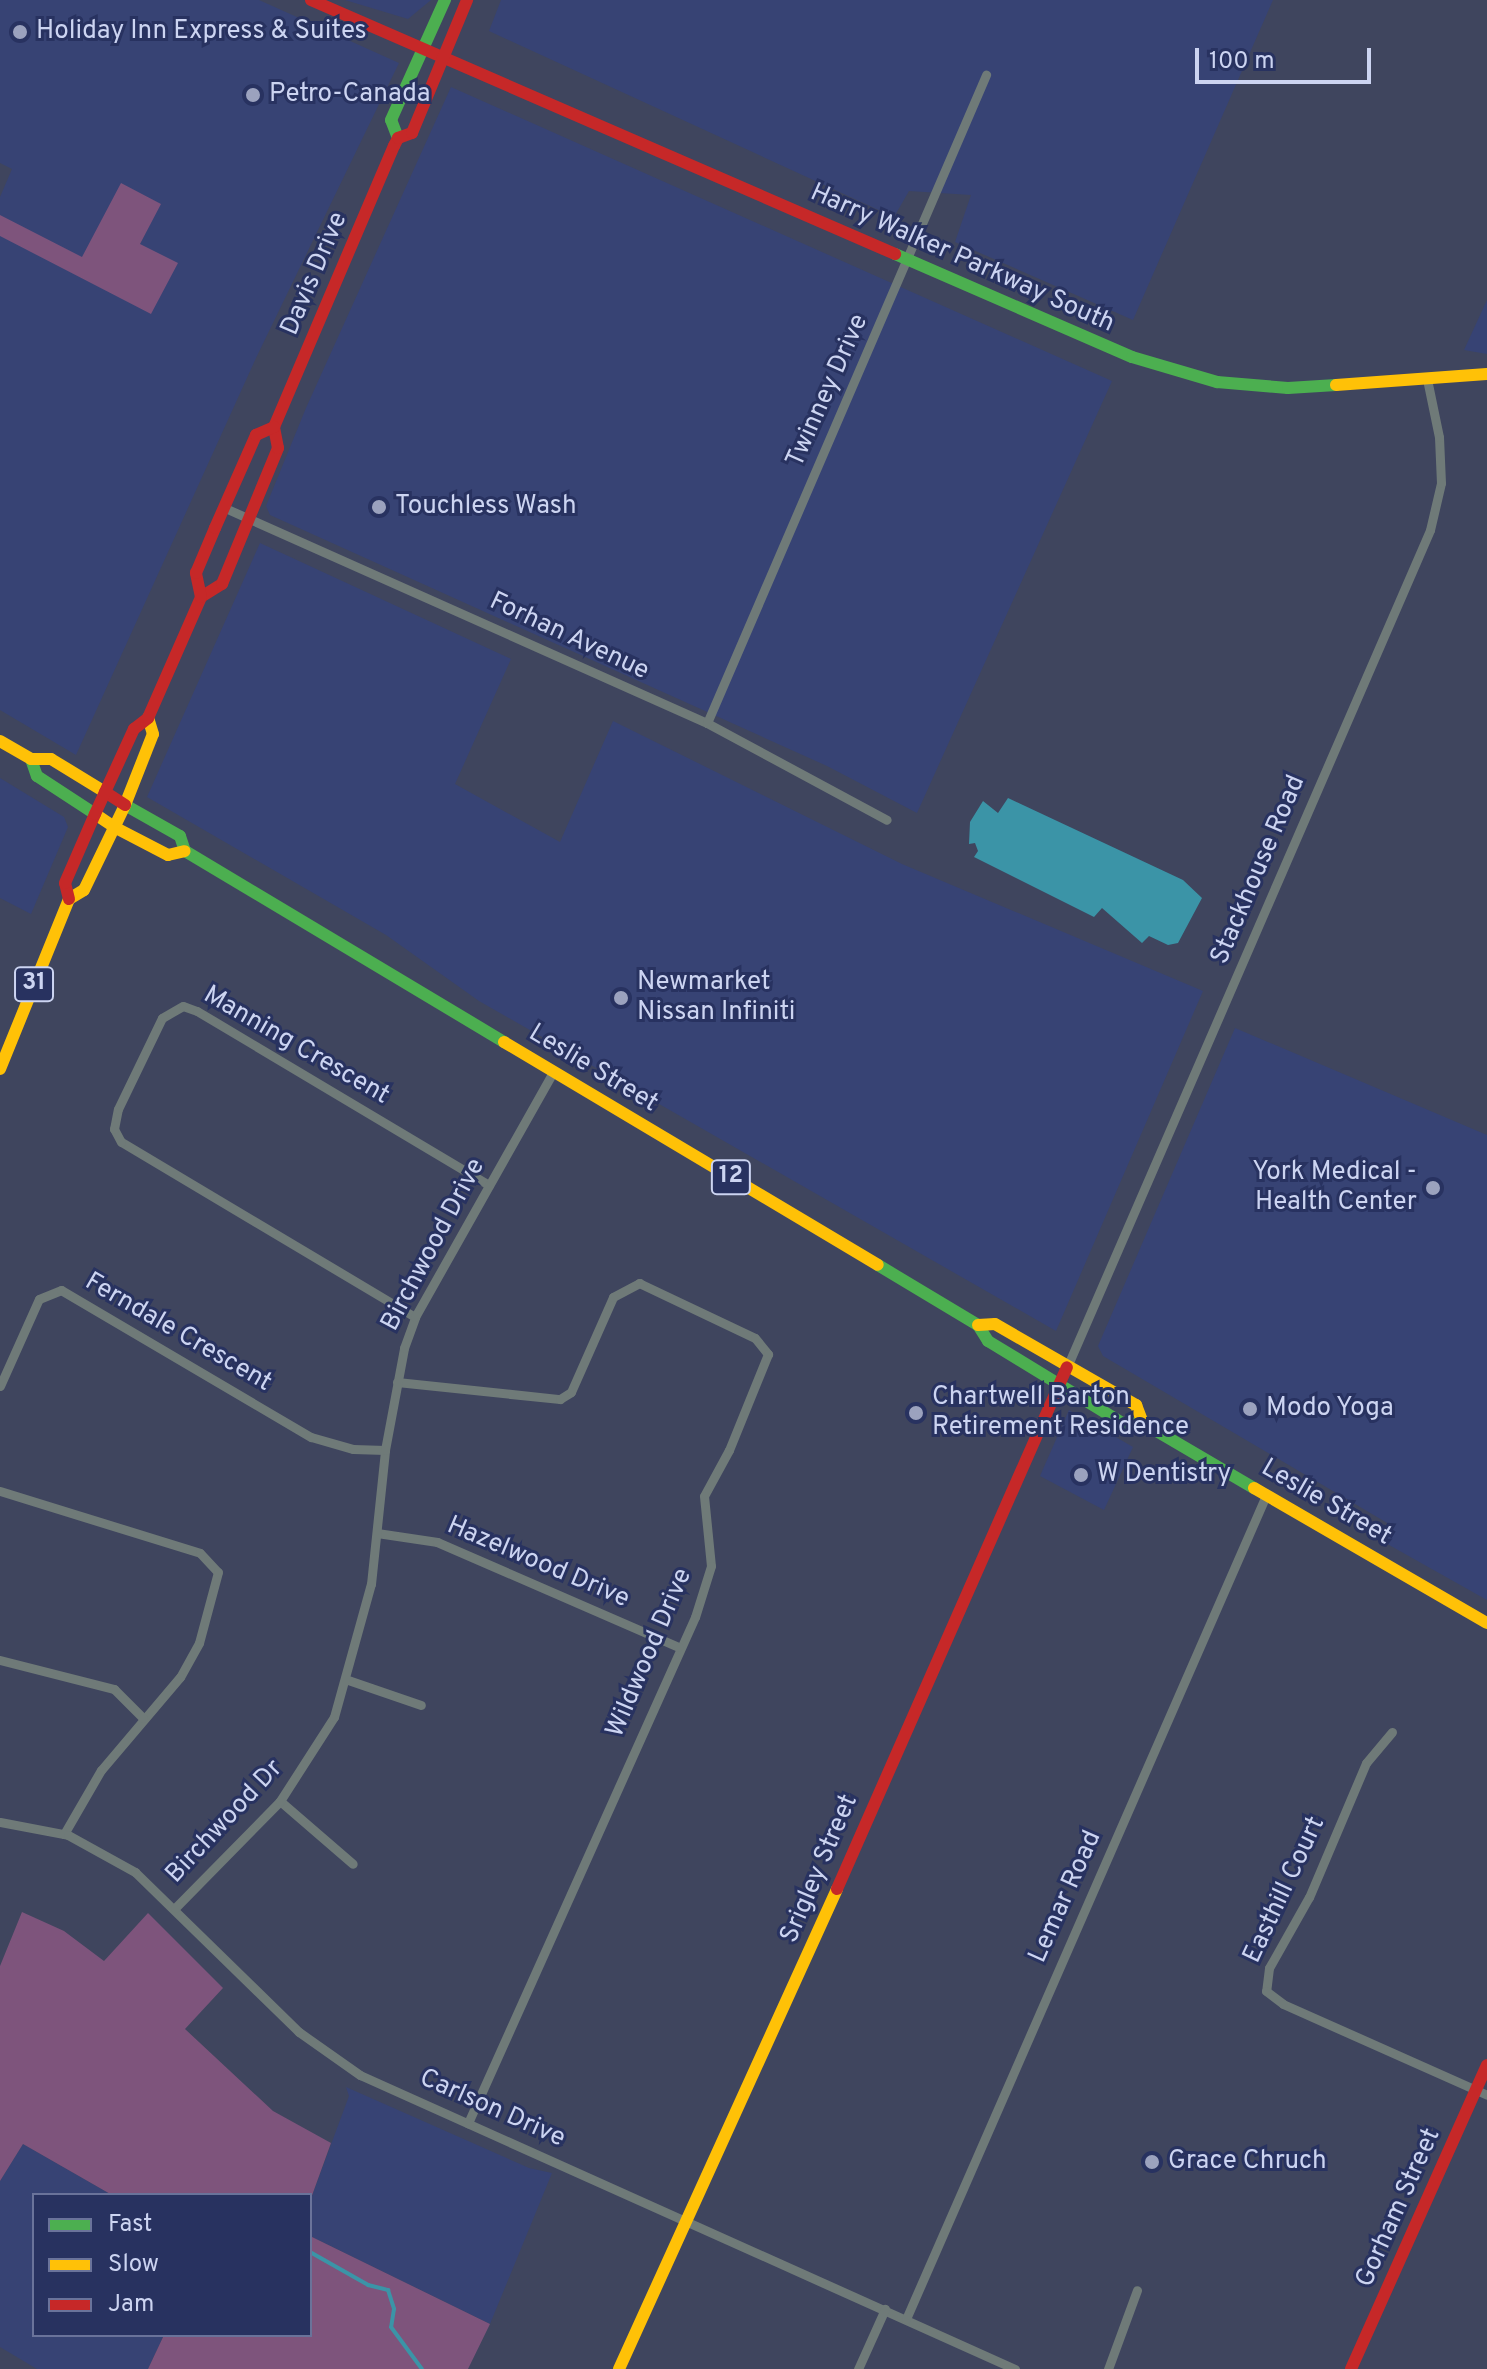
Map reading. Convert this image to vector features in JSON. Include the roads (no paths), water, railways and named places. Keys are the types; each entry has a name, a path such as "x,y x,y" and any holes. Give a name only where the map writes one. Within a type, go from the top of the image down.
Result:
{"main road":[{"name":"Harry Walker Parkway South","path":"311,0 1132,357 1217,382 1288,388 1487,374"},
{"name":"Davis Drive","path":"69,899 65,883 134,729 148,718 201,597 222,584 251,518 278,448 274,427 398,138 391,120 445,0"},
{"name":"Davis Drive","path":"398,138 412,133 467,0"},
{"name":"Davis Drive","path":"201,597 196,573 256,435 274,427"},
{"name":"Davis Drive","path":"2,1060 69,899 84,890 125,805 153,734 148,718"},
{"name":"Leslie Street","path":"0,741 31,759 51,759 180,836 185,851 978,1325 988,1341 1124,1424 1143,1423 1487,1623"},
{"name":"Leslie Street","path":"31,759 37,776 114,827 168,855 185,851"},
{"name":"Leslie Street","path":"978,1325 995,1324 1136,1405 1143,1423"},
{"name":"Srigley Street","path":"619,2369 1067,1367"},
{"name":"Gorham Street","path":"1351,2369 1482,2093 1487,2065"}],"street":[{"name":"Twinney Drive","path":"707,723 986,75"},
{"name":"Stackhouse Road","path":"1067,1367 1430,530 1441,483 1439,437 1427,379"},
{"name":"Forhan Avenue","path":"225,508 707,723 887,820"},
{"name":"Manning Crescent","path":"415,1317 121,1142 114,1129 118,1109 162,1018 183,1006 197,1011 489,1185"},
{"name":"Birchwood Drive","path":"385,1450 397,1382 415,1317 553,1072"},
{"name":"Wildwood Drive","path":"397,1382 560,1399 571,1392 613,1297 633,1284 650,1285 763,1345 768,1354 729,1450 704,1496 711,1566 695,1617 678,1647 468,2123"},
{"name":"Ferndale Crescent","path":"0,1386 39,1299 61,1290 311,1437 353,1449 385,1450"},
{"path":"385,1450 377,1533 348,1680 421,1705"},
{"path":"0,1491 200,1553 213,1562 216,1584 199,1643 180,1677 101,1770 64,1834"},
{"name":"Lemar Road","path":"906,2319 1267,1493"},
{"name":"Hazelwood Drive","path":"377,1533 437,1542 678,1647"},
{"path":"0,1660 114,1689 143,1718"},
{"name":"Birchwood Dr","path":"175,1908 280,1801 312,1757 348,1680"},
{"name":"Easthill Court","path":"1392,1732 1366,1763 1309,1897 1269,1968 1266,1991 1283,2004 1482,2093"},
{"path":"280,1801 353,1864"},
{"name":"Carlson Drive","path":"0,1822 64,1834 135,1872 322,2053 468,2123 1015,2369"},
{"path":"1108,2369 1137,2290"},
{"path":"858,2369 885,2309"}],"waterway":[{"path":"312,2253 368,2285 388,2290 394,2309 391,2327 422,2369"}],"place":[{"name":"Holiday Inn Express & Suites","path":"20,32"},
{"name":"Petro-Canada","path":"253,95"},
{"name":"Touchless Wash","path":"379,507"},
{"name":"Newmarket Nissan Infiniti","path":"621,998"},
{"name":"York Medical - Health Center","path":"1433,1188"},
{"name":"Modo Yoga","path":"1250,1409"},
{"name":"Chartwell Barton Retirement Residence","path":"916,1413"},
{"name":"W Dentistry","path":"1081,1475"},
{"name":"Grace Chruch","path":"1152,2162"}]}
